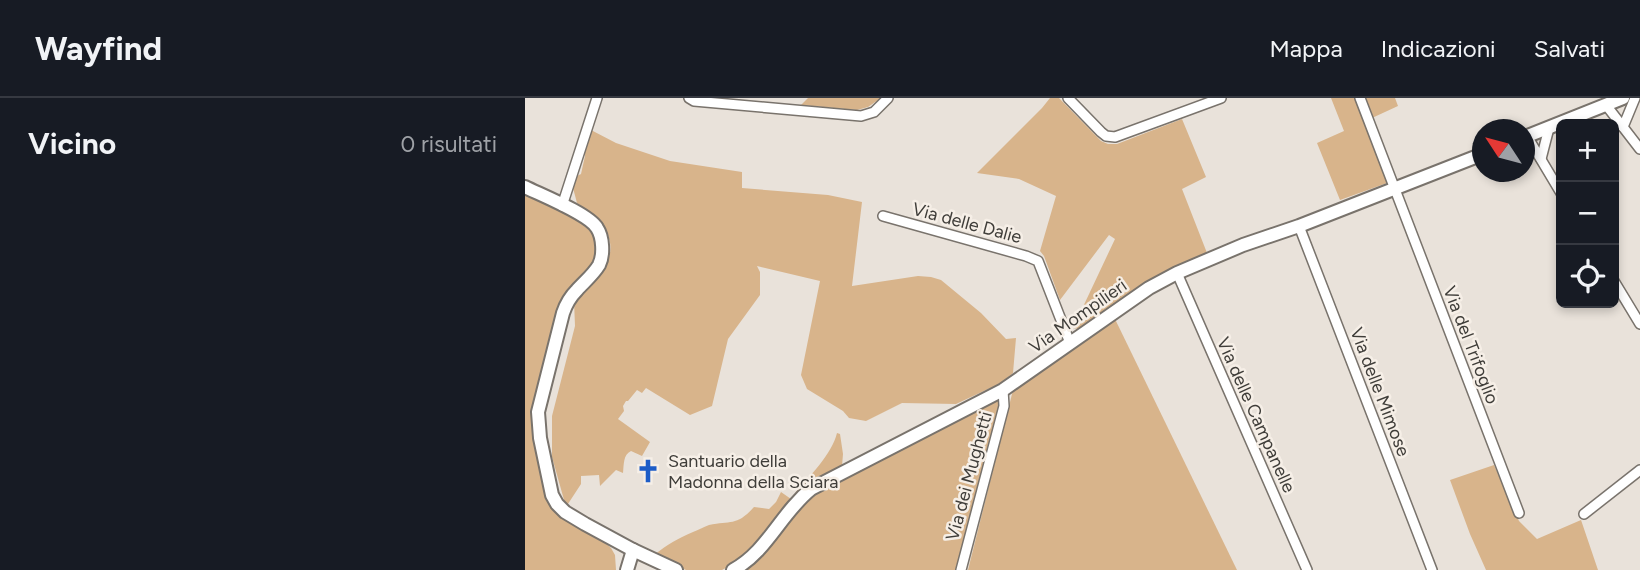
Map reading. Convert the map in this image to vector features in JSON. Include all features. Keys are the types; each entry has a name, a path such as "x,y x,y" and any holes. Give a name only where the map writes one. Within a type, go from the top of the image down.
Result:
{"street":[{"path":"562,205 597,98"},
{"path":"689,98 694,101 861,116 874,112 888,98"},
{"path":"1068,98 1101,132 1115,137 1221,98"},
{"name":"Via del Trifoglio","path":"1360,98 1519,513"},
{"path":"1535,133 1623,98"},
{"path":"1623,127 1635,98"},
{"path":"1606,105 1640,149"},
{"path":"1541,159 1549,128"},
{"path":"1535,150 1556,184"},
{"name":"Via Mompilieri","path":"733,570 752,557 795,502 811,489 1003,390 1149,288 1243,245 1299,226 1472,158"},
{"path":"525,187 589,219 597,228 602,252 600,263 575,292 563,313 540,399 540,438 552,495 565,512 633,550 676,570"},
{"name":"Via delle Dalie","path":"883,216 1038,261 1070,344"},
{"name":"Via delle Mimose","path":"1299,226 1432,570"},
{"name":"Via delle Campanelle","path":"1177,273 1307,570"},
{"path":"1619,289 1640,324"},
{"name":"Via dei Mughetti","path":"961,570 1004,406 1003,390"},
{"path":"1584,514 1640,470"},
{"path":"627,570 633,550"}],"shaded area":[{"path":"808,98 881,98 868,107 857,110 801,105"},
{"path":"1050,98 1059,98 1101,141 1108,144 1117,144 1182,119 1206,177 1182,189 1207,253 1145,283 1079,329 1073,328 1115,239 1109,235 1060,300 1040,251 1056,196 1019,179 977,173"},
{"path":"1331,98 1356,98 1387,183 1340,200 1317,143 1344,131"},
{"path":"1365,98 1395,98 1398,106 1372,118"},
{"path":"591,130 616,143 670,161 742,172 742,188 828,195 862,202 852,286 918,276 941,280 981,313 1006,339 1016,338 1013,373 1001,383 956,404 902,403 866,421 849,418 843,411 807,389 801,375 820,281 757,266 760,272 760,295 728,339 712,406 690,415 646,388 642,393 637,390 626,401 624,411 618,419 650,442 642,456 631,451 628,453 624,460 623,473 616,470 600,486 599,475 581,476 581,484 566,507 552,457 552,416 575,326 574,301 601,272 608,261 610,251 607,232 594,216 577,203 573,188 577,176 581,174 585,156 583,152"},
{"path":"525,191 584,222 592,231 597,248 594,263 568,293 536,397 547,490 611,548 615,555 616,570 525,570"},
{"path":"1114,317 1237,570 968,570 1014,386"},
{"path":"999,399 1000,406 957,570 743,570 802,501 830,482 901,450"},
{"path":"837,433 840,434 842,466 795,493 825,457"},
{"path":"1494,465 1519,521 1537,539 1581,520 1598,570 1486,570 1450,480"},
{"path":"781,492 791,499 744,558 722,570 686,570 654,555 677,539 707,526 738,520 754,507 769,509"}],"place":[{"name":"Santuario della Madonna della Sciara","path":"648,471"}]}
